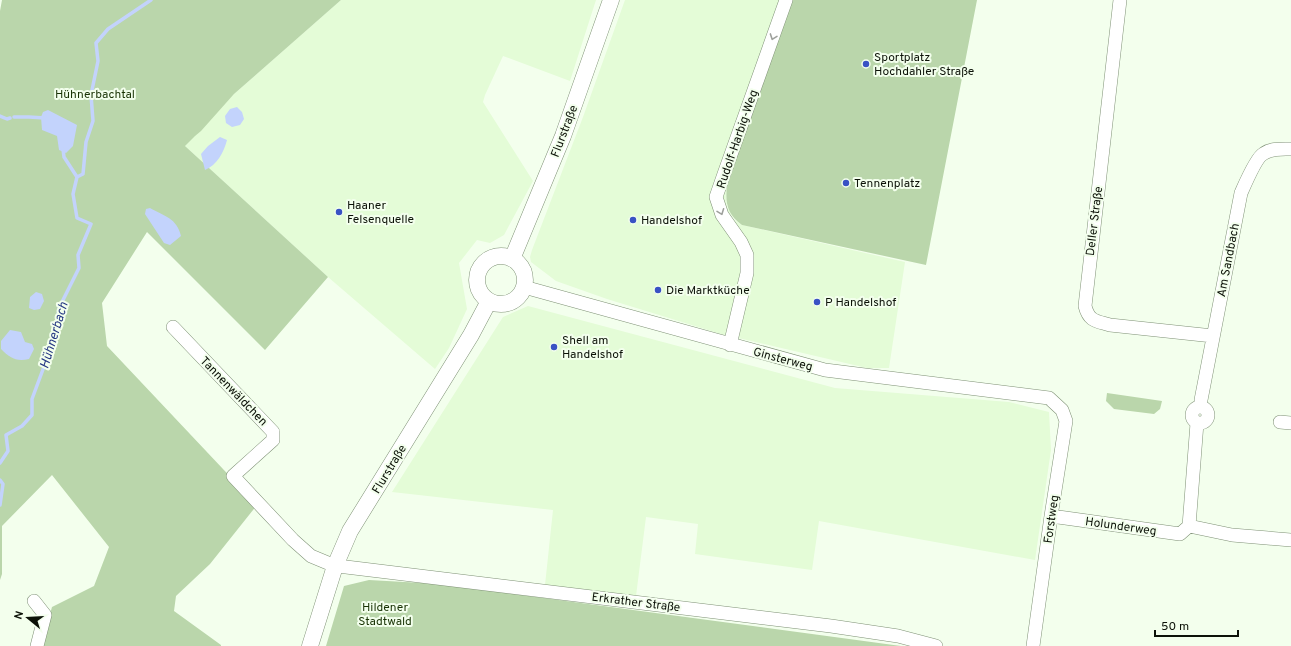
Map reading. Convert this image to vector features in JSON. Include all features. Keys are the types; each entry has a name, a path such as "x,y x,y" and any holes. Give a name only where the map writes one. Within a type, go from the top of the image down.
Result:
{"main road":[{"name":"Flurstraße","path":"512,259 563,136 611,0"},
{"path":"496,256 512,259 522,270 524,287 519,296 512,302 500,304 489,301 483,297 479,290 477,282 478,273 483,264 496,256"},
{"name":"Flurstraße","path":"310,646 334,566 350,532 471,335 489,301"}],"street":[{"name":"Rudolf-Harbig-Weg","path":"730,345 747,273 747,255 741,242 722,215 716,197 786,0"},
{"name":"Deller Straße","path":"1120,0 1085,306 1087,315 1094,321 1110,325 1212,336"},
{"name":"Am Sandbach","path":"1201,400 1212,336 1241,193 1261,154 1271,150 1291,149"},
{"name":"Ginsterweg","path":"524,287 825,370 1049,398"},
{"name":"Tannenwäldchen","path":"172,327 273,432 273,440 233,476 293,540 311,556 334,566"},
{"name":"Forstweg","path":"1033,646 1066,421 1062,410 1049,398"},
{"path":"1198,423 1189,526 1232,535 1291,540"},
{"name":"Holunderweg","path":"1051,516 1180,534 1189,526"},
{"name":"Erkrather Straße","path":"334,566 831,626 898,636 936,646"},
{"path":"34,601 45,614 37,646"}],"shaded area":[{"path":"341,0 596,0 570,81 503,56 485,95 483,102 533,181 504,235 490,243 477,240 459,263 467,309 449,348 435,369 328,277 185,146 234,94"},
{"path":"625,0 782,0 715,181 727,185 727,206 733,219 742,225 905,262 889,368 867,368 721,334 607,299 556,281 531,262 530,257 532,250 583,117"},
{"path":"528,306 835,388 1009,402 1049,412 1051,450 1035,560 819,521 812,570 695,554 698,524 646,517 636,596 545,585 553,510 392,492 503,317"}],"green space":[{"name":"Hühnerbachtal","path":"2,0 341,0 234,94 201,131 185,146 328,277 265,350 147,232 102,303 107,346 257,505 210,564 176,596 174,611 221,646 41,646 52,607 94,586 109,547 52,475 2,526 2,574 0,580 0,11"},
{"path":"792,0 977,0 926,265 742,225 730,212 726,197 727,185"},
{"path":"1107,393 1162,401 1160,409 1154,414 1114,409 1106,401"},
{"name":"Hildener Stadtwald","path":"369,580 440,584 901,646 326,646 344,586"}],"water":[{"path":"237,107 242,112 244,119 240,125 232,127 226,123 225,116 230,109"},
{"path":"48,110 77,125 73,146 66,153 59,150 57,136 42,130 41,117 43,112"},
{"path":"220,137 227,140 224,149 213,165 205,170 201,154 208,146"},
{"path":"150,208 173,221 179,230 181,236 170,245 164,243 145,214 146,209"},
{"path":"36,292 42,294 44,301 40,309 34,310 29,308 30,297"},
{"path":"10,330 21,332 25,342 32,344 34,349 29,359 17,360 7,355 1,349 1,341"}],"waterway":[{"name":"Hühnerbach","path":"0,463 8,451 6,435 22,426 32,415 32,399 55,337 59,308 79,268 78,255 91,224 77,218 73,194 77,177 83,174 86,142 93,121 91,95 98,61 96,43 108,29 151,0"},
{"path":"0,116 7,119 10,118"},
{"path":"14,117 45,118"},
{"path":"63,149 64,157 77,177"},
{"name":"Hühnerbach","path":"0,480 3,484 0,505"}],"place":[{"name":"Sportplatz Hochdahler Straße","path":"866,64"},
{"name":"Tennenplatz","path":"846,183"},
{"name":"Haaner Felsenquelle","path":"339,212"},
{"name":"Handelshof","path":"633,220"},
{"name":"Die Marktküche","path":"658,290"},
{"name":"P Handelshof","path":"817,302"},
{"name":"Shell am Handelshof","path":"554,347"}]}
